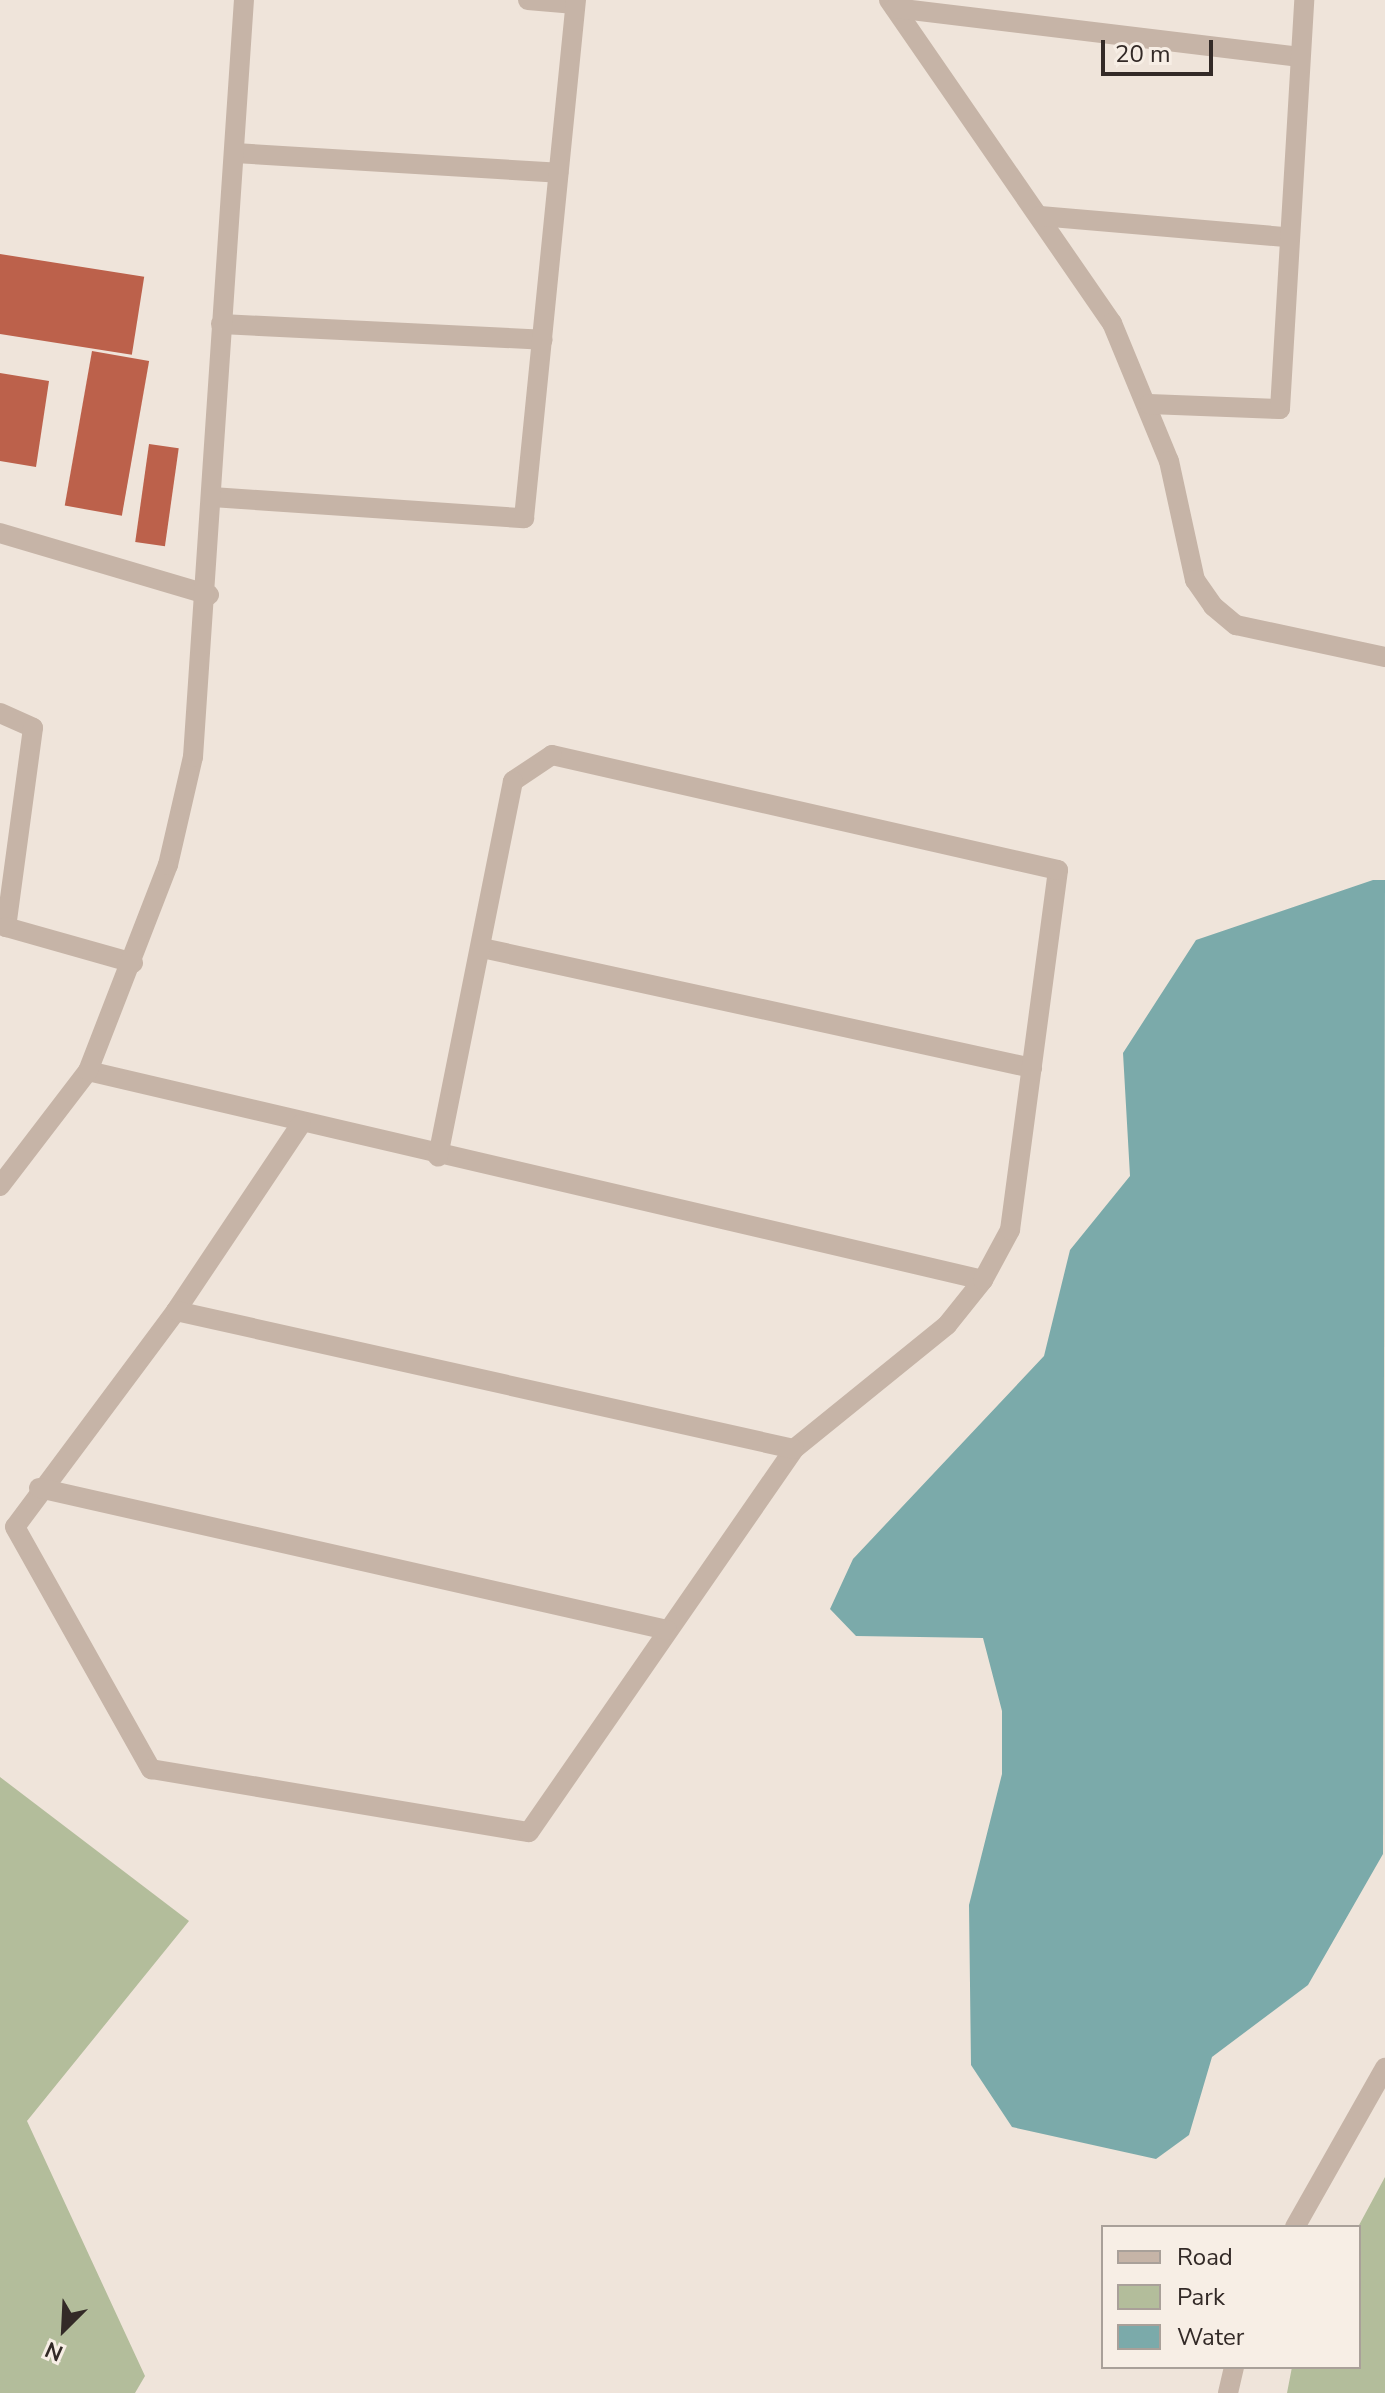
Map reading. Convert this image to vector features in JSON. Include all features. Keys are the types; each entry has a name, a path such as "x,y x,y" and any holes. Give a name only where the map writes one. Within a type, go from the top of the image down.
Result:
{"street":[{"path":"0,1186 9,1164 88,1071 133,963 168,865 193,757 209,595 221,324 244,0"},
{"path":"212,497 524,518 575,2 528,0"},
{"path":"1149,404 1280,409 1286,237 1304,0"},
{"path":"892,4 1300,57"},
{"path":"892,4 1112,323 1149,404 1195,580 1213,606 1248,628 1385,657"},
{"path":"235,153 558,173"},
{"path":"1040,216 1286,237"},
{"path":"221,324 543,340"},
{"path":"0,533 209,595"},
{"path":"0,713 33,728 3,927 133,963"},
{"path":"301,1124 176,1311 39,1488 15,1527 151,1769 529,1832 794,1449 947,1325 983,1280 1010,1230 1058,870 552,755 513,781 438,1157"},
{"path":"482,948 1032,1068"},
{"path":"88,1071 438,1157 983,1280"},
{"path":"176,1311 794,1449"},
{"path":"39,1488 667,1630"},
{"path":"1296,2225 1385,2068"},
{"path":"1228,2393 1234,2369"}],"green space":[{"path":"0,1777 189,1921 27,2121 145,2376 135,2393 0,2393"},
{"path":"1385,2177 1385,2393 1287,2393 1292,2369 1361,2369 1359,2225"}],"water":[{"path":"1373,880 1385,880 1383,1854 1308,1985 1212,2057 1189,2135 1156,2159 1012,2127 971,2065 969,1905 1002,1774 1002,1711 983,1638 856,1636 830,1609 853,1559 1044,1356 1070,1250 1130,1176 1123,1053 1196,940"}],"building":[{"path":"0,254 144,277 132,355 0,334"},
{"path":"92,351 149,361 122,516 65,506"},
{"path":"0,373 49,381 36,467 0,461"},
{"path":"149,444 179,448 165,546 135,542"}]}
